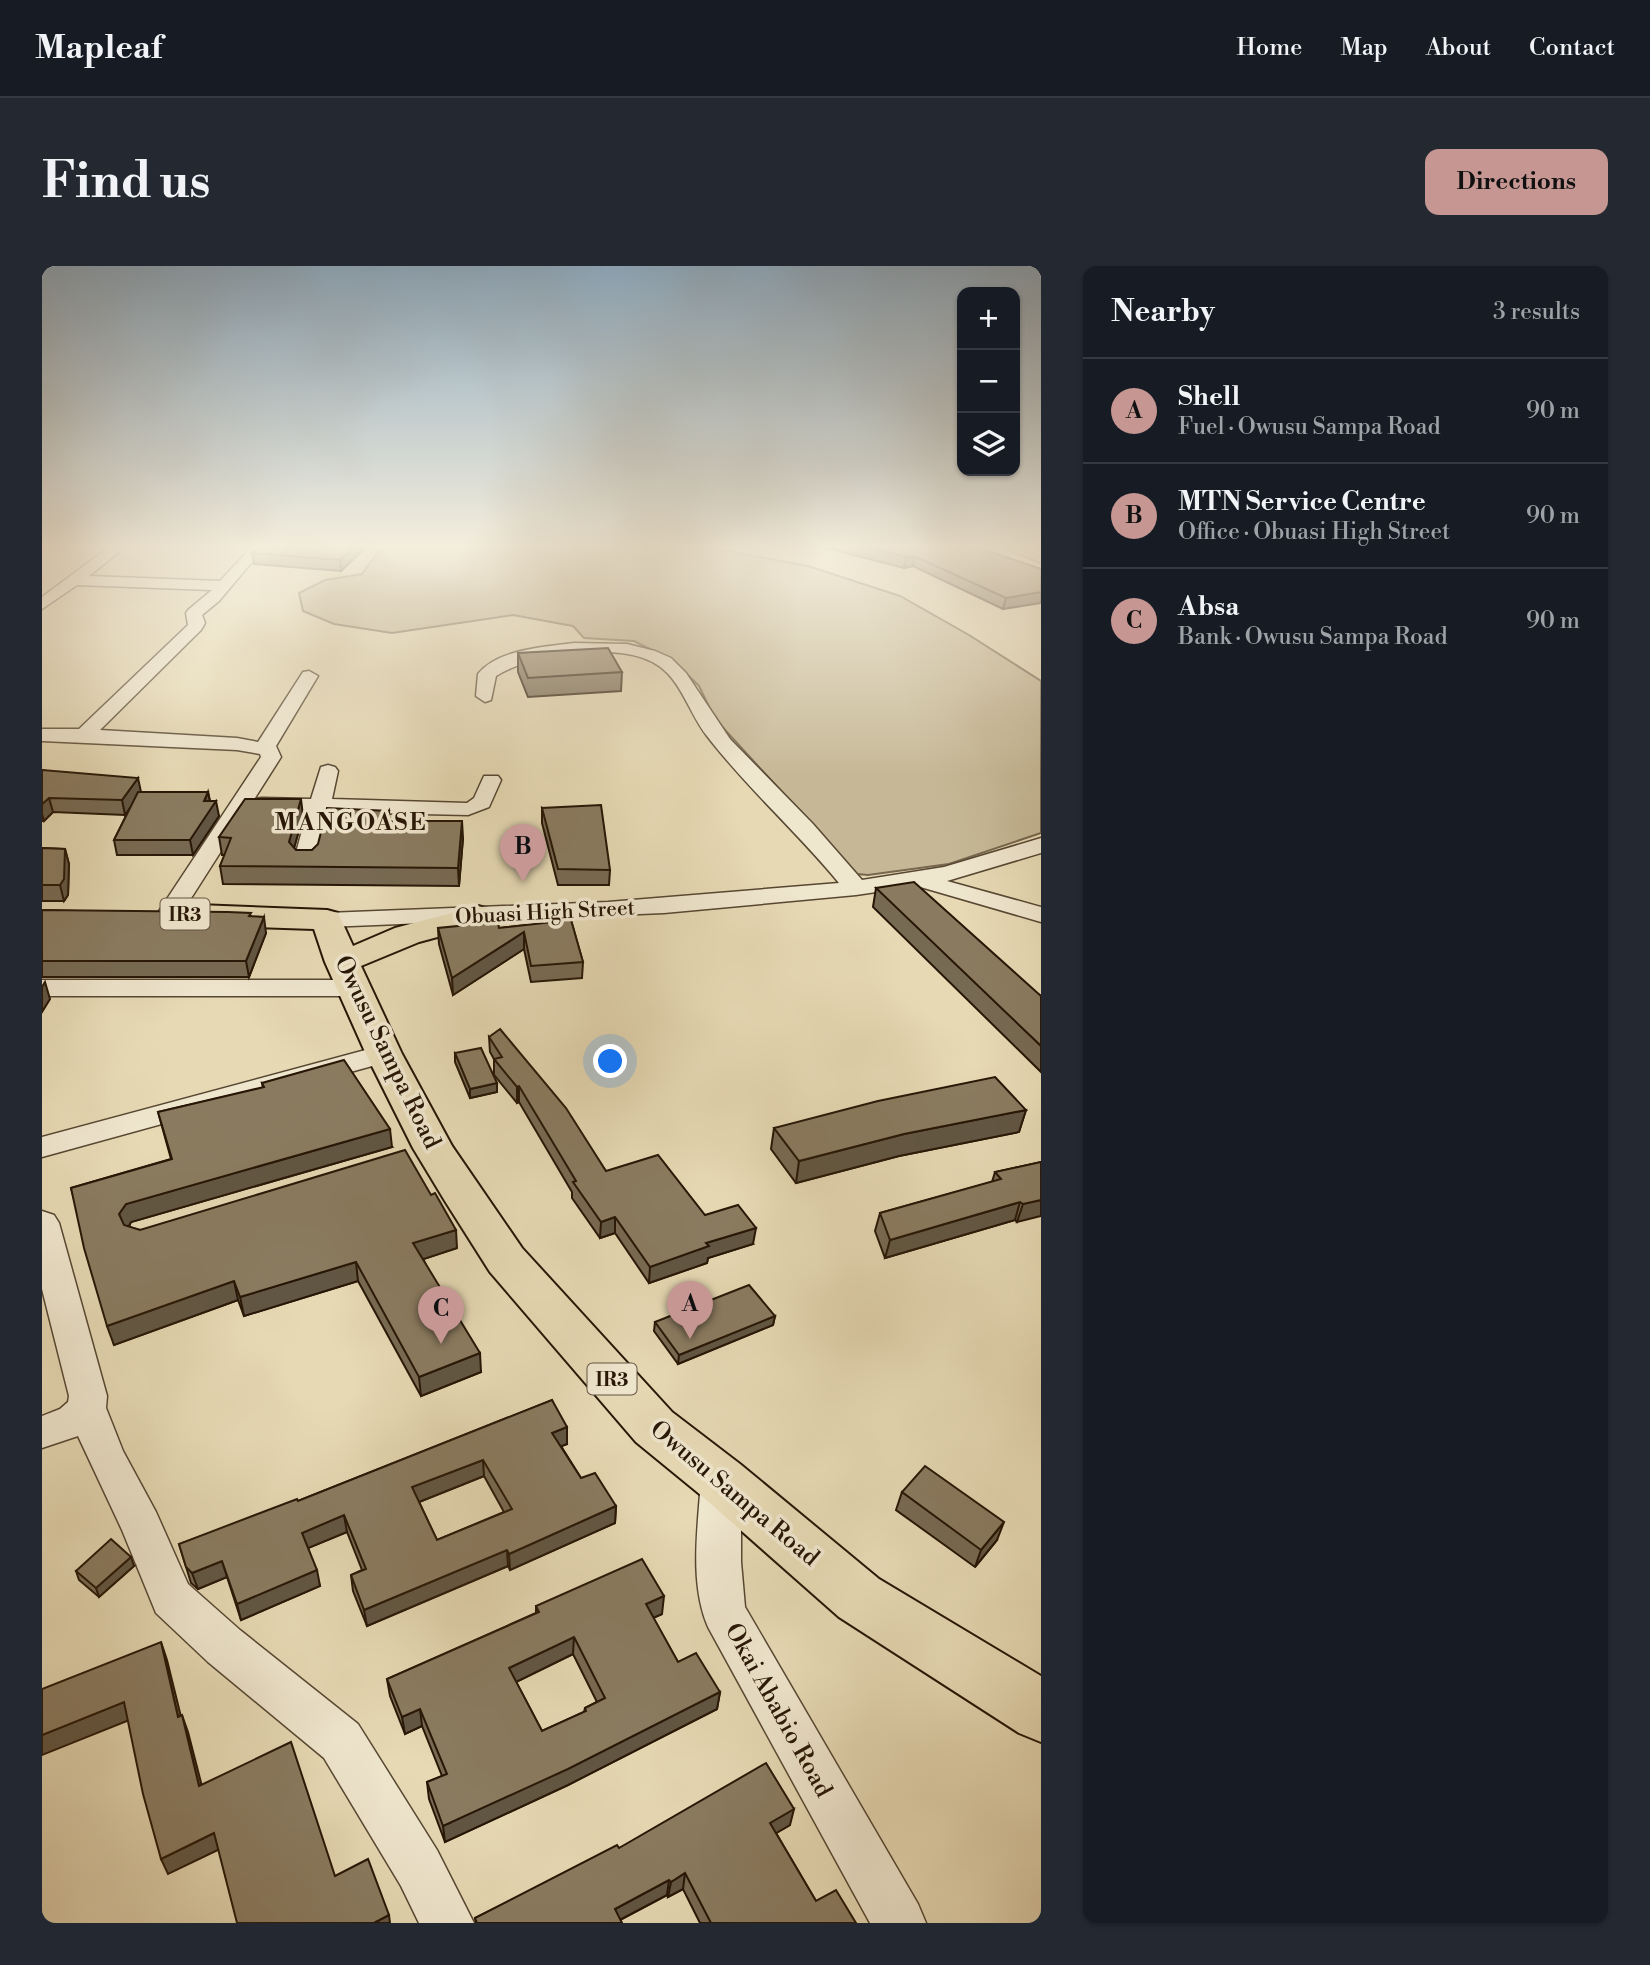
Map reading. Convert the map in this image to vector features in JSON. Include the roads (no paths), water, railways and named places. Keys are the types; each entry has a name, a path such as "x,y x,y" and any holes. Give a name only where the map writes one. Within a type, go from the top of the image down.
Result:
{"main road":[{"name":"Obuasi High Street","path":"155,914 341,957"},
{"path":"341,957 407,935 478,916"},
{"name":"Owusu Sampa Road","path":"341,957 383,1054 420,1152 506,1260 654,1427 721,1480 859,1598 1041,1711"}],"street":[{"path":"84,735 195,626 196,621"},
{"path":"485,695 487,674 513,659 577,649 635,650 657,657 671,668 714,732 856,888"},
{"path":"265,747 309,676"},
{"path":"42,735 84,735 265,747 269,750 271,757 240,803 155,914"},
{"path":"306,860 328,771"},
{"path":"240,803 468,810 484,803 491,780"},
{"name":"Obuasi High Street","path":"341,957 478,916 683,906 856,888 919,880 995,862 1041,845"},
{"path":"919,880 1041,915"},
{"path":"42,988 341,957"},
{"path":"42,1147 383,1054"},
{"path":"42,1223 88,1396 88,1408 105,1455 141,1525 172,1598 224,1646 341,1741 419,1868 447,1923"},
{"path":"42,1432 74,1421 88,1408"},
{"name":"Okai Ababio Road","path":"721,1480 718,1552 724,1612 899,1923"}],"place":[{"name":"MTN Service Centre","path":"523,882"},
{"name":"Shell","path":"690,1339"},
{"name":"Absa","path":"441,1344"}],"district":[{"name":"MANGOASE","path":"351,822"}]}
